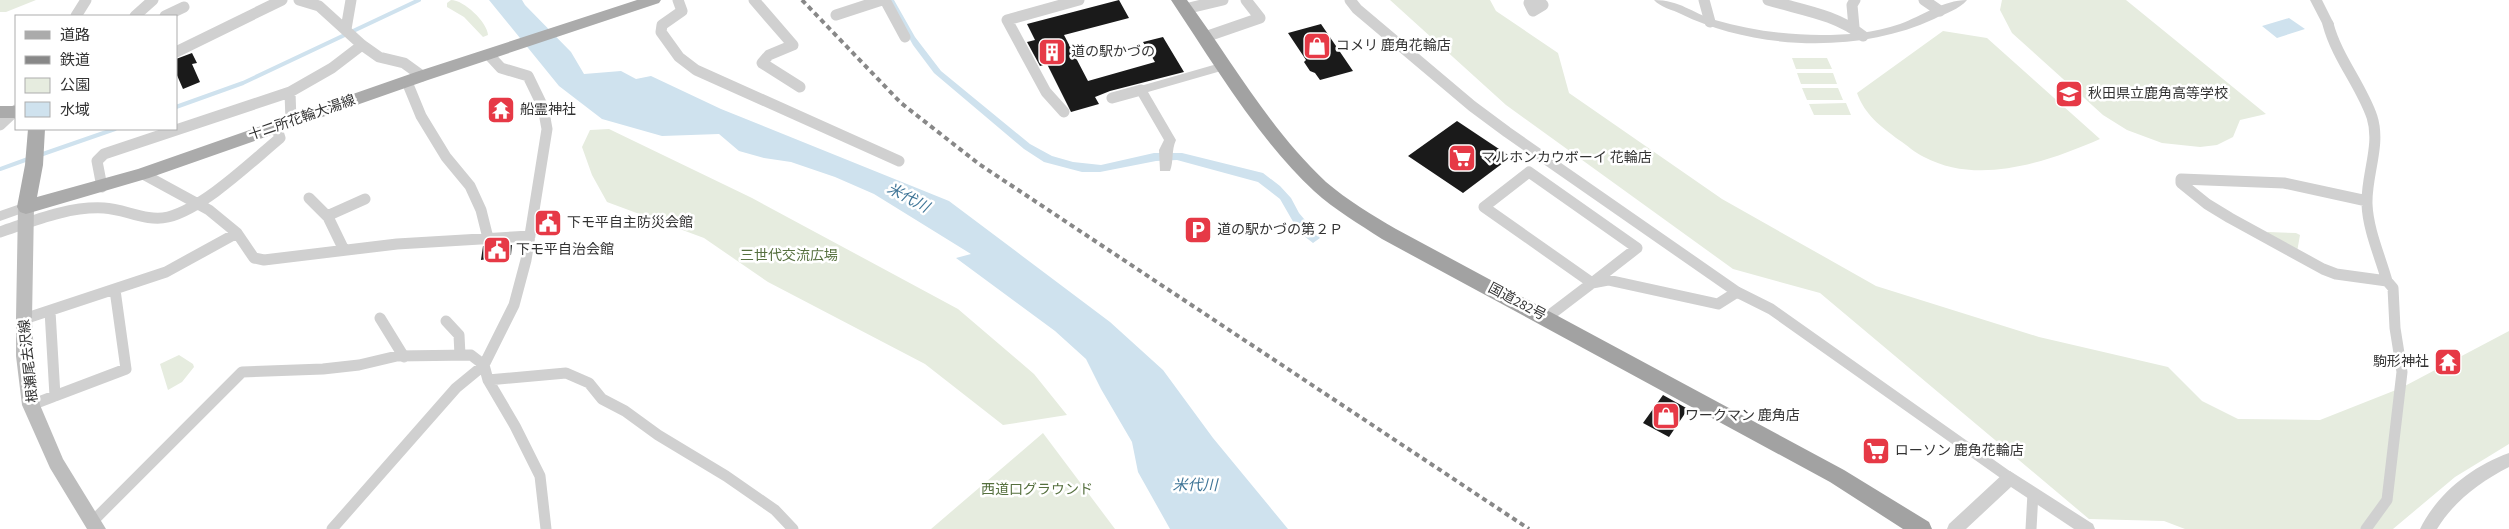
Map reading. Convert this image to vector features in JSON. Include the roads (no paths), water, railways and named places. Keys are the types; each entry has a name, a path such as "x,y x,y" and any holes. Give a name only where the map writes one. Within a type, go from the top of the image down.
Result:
{"highway":[{"name":"国道282号","path":"1182,4 1224,66 1276,136 1319,185 1343,206 1389,234 1837,476 1921,529"}],"main road":[{"name":"十二所花輪大湯線","path":"25,216 283,124 649,2"},
{"path":"25,216 34,165 36,134"},
{"name":"根瀬尾去沢線","path":"25,216 25,356 31,405 56,463 94,525"}],"street":[{"path":"77,15 86,0"},
{"path":"136,15 153,0"},
{"path":"178,51 282,0"},
{"path":"299,0 319,6 359,42 379,57 404,63 415,79 422,116 446,157 470,186 481,210 488,238"},
{"path":"346,29 351,0"},
{"path":"678,0 682,11 662,25 661,32 679,58 696,70 899,161"},
{"path":"754,0 793,45 768,55 762,62 800,87"},
{"path":"836,15 859,3 884,0 905,37"},
{"path":"1064,112 1046,92 1007,20 1079,0"},
{"path":"1182,4 1223,0"},
{"path":"1205,37 1260,18 1246,0"},
{"path":"1350,0 1472,106 1737,292 1771,309 2010,478 2087,529"},
{"path":"1660,0 1710,22 1781,36 1832,40 1884,33 1916,23 1961,0"},
{"path":"1704,0 1710,22"},
{"path":"1768,0 1842,21 1854,27 1863,36"},
{"path":"1854,27 1852,5 1855,0"},
{"path":"1924,0 1940,11"},
{"path":"2316,0 2328,24 2332,40 2372,117 2374,142 2367,201 2368,216 2387,281 2392,288 2394,328 2402,372 2387,500 2366,529"},
{"path":"167,15 184,7"},
{"path":"178,129 290,92 332,68 359,42"},
{"path":"332,529 456,388 484,364 514,305 530,236 547,129 543,107 528,76 501,68 489,56"},
{"path":"1112,98 1224,66"},
{"path":"1141,90 1170,140 1165,150 1165,166"},
{"path":"0,216 25,216 82,208 106,208 143,218 168,217 196,204 280,138 290,92"},
{"path":"0,125 12,111"},
{"path":"102,187 97,161 104,154 176,130"},
{"path":"1546,318 1592,283 1637,248 1529,172 1484,207 1592,283 1608,280 1718,304 1737,292"},
{"path":"143,174 209,210 237,233 254,258 264,260 344,250 530,236"},
{"path":"2367,201 2284,183 2181,178 2181,183 2207,204 2323,269 2336,274 2387,281"},
{"path":"309,198 327,216 344,250"},
{"path":"327,216 365,199"},
{"path":"0,232 25,216"},
{"path":"24,319 166,272 237,233"},
{"path":"31,405 126,369 115,290"},
{"path":"50,310 54,396"},
{"path":"380,318 404,357"},
{"path":"446,321 458,335 460,355"},
{"path":"94,525 242,372 323,369 404,357 471,355 484,364 488,380 515,426 540,476 546,529"},
{"path":"488,380 566,373 589,383 602,399 625,411 726,476 775,510 793,529"},
{"path":"2428,529 2438,510 2456,491 2488,469 2509,460"},
{"path":"1955,529 2010,478"},
{"path":"2031,529 2033,493"}],"water":[{"name":"米代川","path":"489,0 522,0 571,52 584,74 621,71 636,79 651,76 721,109 949,201 1110,322 1163,370 1213,438 1288,529 1170,529 1138,472 1132,442 1086,359 1055,331 956,258 971,254 874,194 835,177 791,162 764,158 739,151 719,134 662,136 602,119 559,86"},
{"path":"888,0 894,0 915,37 941,71 1030,144 1052,156 1073,162 1101,165 1154,153 1182,153 1263,173 1280,186 1291,198 1299,213 1320,238 1313,243 1299,232 1280,199 1258,182 1177,160 1156,161 1100,172 1082,172 1044,162 1024,149 934,73 913,45"},
{"path":"2289,18 2305,29 2277,38 2262,26"}],"waterway":[{"path":"178,106 243,83 419,0"},
{"path":"40,155 112,130"},
{"path":"0,169 28,159"}],"railway":[{"path":"802,0 901,103 979,164 1529,529"}],"place":[{"name":"コメリ 鹿角花輪店","path":"1317,46"},
{"name":"道の駅かづの","path":"1052,52"},
{"name":"秋田県立鹿角高等学校","path":"2069,94"},
{"name":"船霊神社","path":"501,110"},
{"name":"マルホンカウボーイ 花輪店","path":"1462,158"},
{"name":"下モ平自主防災会館","path":"548,223"},
{"name":"道の駅かづの第２Ｐ","path":"1198,230"},
{"name":"下モ平自治会館","path":"497,250"},
{"name":"駒形神社","path":"2448,362"},
{"name":"ワークマン 鹿角店","path":"1666,416"},
{"name":"ローソン 鹿角花輪店","path":"1876,451"}],"park label":[{"name":"三世代交流広場","path":"789,256"},
{"name":"西道口グラウンド","path":"1037,490"}]}
